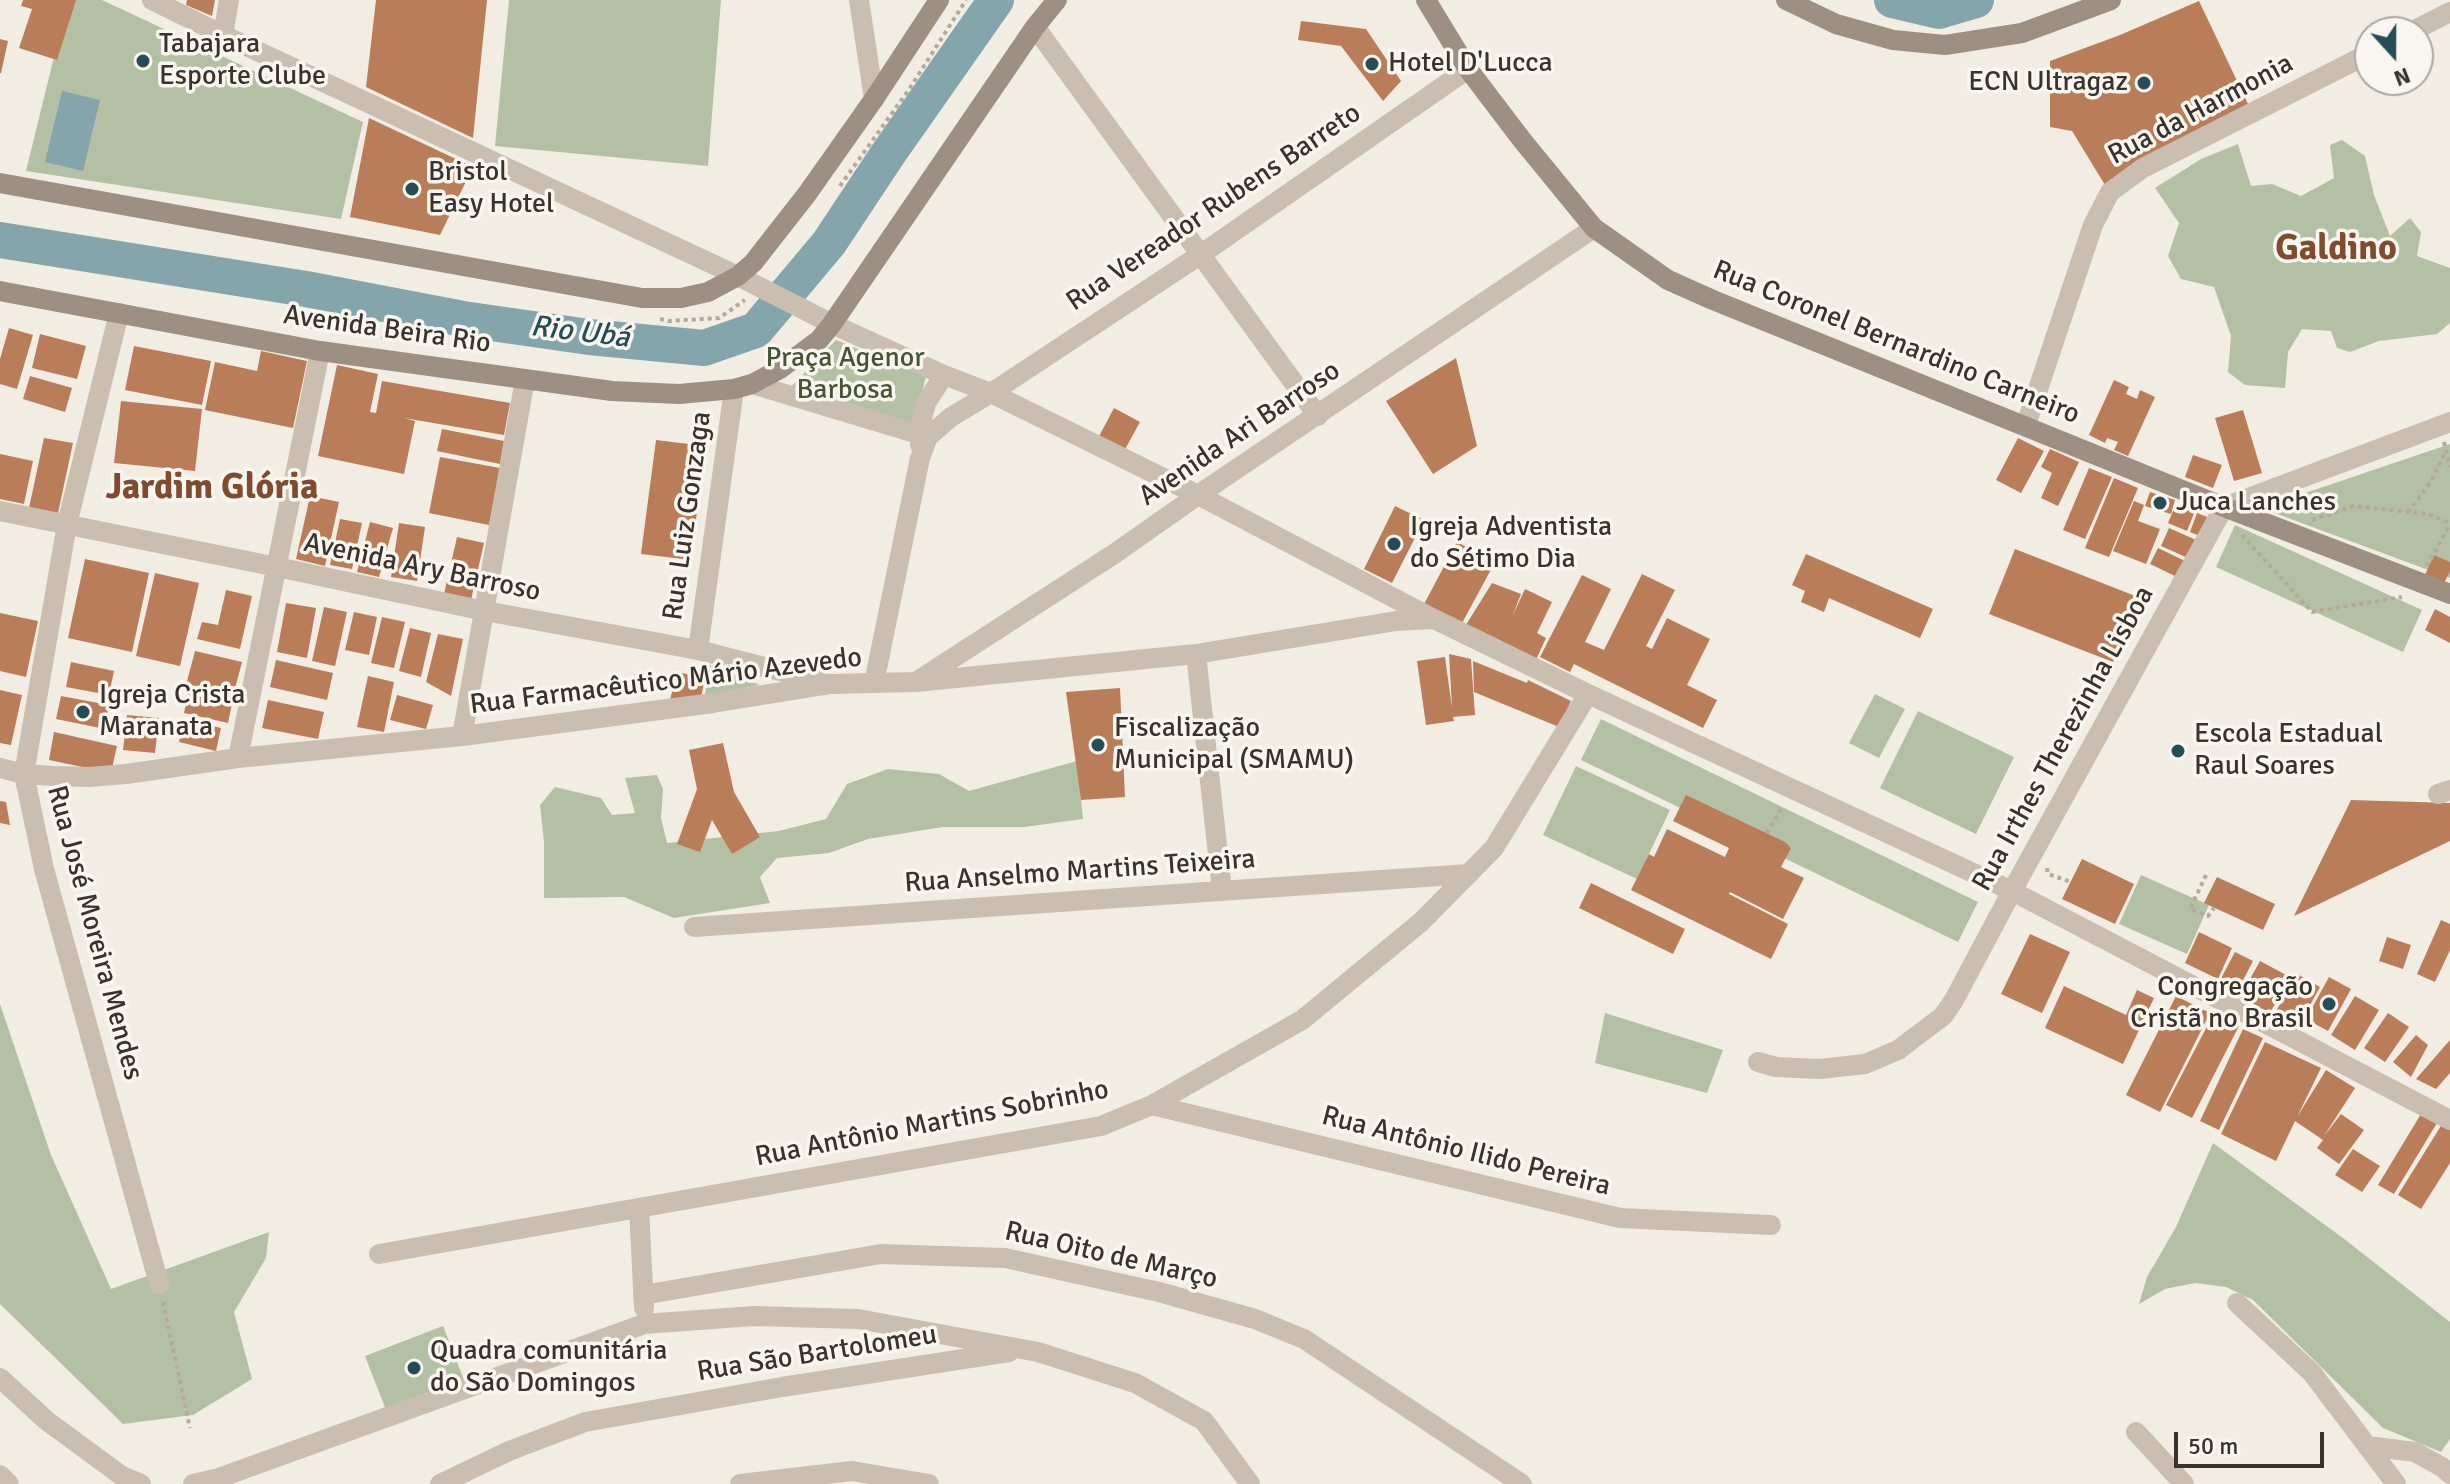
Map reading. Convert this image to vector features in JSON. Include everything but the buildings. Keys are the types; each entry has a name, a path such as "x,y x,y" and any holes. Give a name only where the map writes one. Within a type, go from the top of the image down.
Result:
{"main road":[{"path":"0,183 642,298 681,298 751,282 753,263 807,194 939,0"},
{"name":"Avenida Beira Rio","path":"0,291 320,351 612,391 666,394 743,387 780,369 810,348 832,324 1035,27 1057,0"},
{"name":"Rua Coronel Bernardino Carneiro","path":"1426,0 1468,69 1594,228 1646,265 1691,290 2227,508 2445,592"},
{"path":"1786,0 1836,24 1893,40 1945,45 2022,33 2111,0"}],"street":[{"path":"152,0 751,282 832,324 991,393 1198,495 1434,619 2012,891 2450,1120"},
{"path":"223,35 229,0"},
{"path":"859,0 874,99"},
{"path":"1035,27 1318,416"},
{"name":"Rua da Harmonia","path":"2026,425 2093,225 2110,192 2143,168 2354,61"},
{"name":"Rua Vereador Rubens Barreto","path":"924,436 1200,255 1468,69"},
{"name":"Avenida Ari Barroso","path":"916,682 1021,616 1594,228"},
{"name":"Rua José Moreira Mendes","path":"119,313 67,524 24,774 44,869 159,1284"},
{"path":"238,758 320,351"},
{"path":"874,683 920,458 926,403 944,375"},
{"path":"462,736 525,379"},
{"path":"743,387 924,436"},
{"name":"Rua Luiz Gonzaga","path":"698,650 743,387"},
{"path":"2227,508 2450,422"},
{"name":"Rua Irthes Therezinha Lisboa","path":"1758,1062 1776,1067 1820,1069 1865,1064 1916,1039 1943,1016 2227,508"},
{"name":"Avenida Ary Barroso","path":"0,511 485,611 698,650 831,684"},
{"name":"Rua Farmacêutico Mário Azevedo","path":"0,768 24,774 89,777 238,758 462,736 831,684 916,682 1196,654 1396,621 1434,619"},
{"path":"1196,654 1222,891"},
{"name":"Rua Antônio Martins Sobrinho","path":"379,1254 1101,1126 1152,1105 1302,1020 1421,922 1494,848 1588,694"},
{"name":"Rua Anselmo Martins Teixeira","path":"694,927 1469,874"},
{"name":"Rua Antônio Ilido Pereira","path":"1152,1105 1620,1218 1771,1225"},
{"path":"639,1208 644,1324"},
{"name":"Rua Oito de Março","path":"643,1295 881,1254 1005,1258 1159,1292 1255,1319 1304,1339 1522,1484"},
{"path":"2237,1303 2312,1373 2396,1484"},
{"path":"193,1484 219,1478 644,1324 754,1316 858,1319 1025,1350 1135,1383 1204,1421 1250,1484"},
{"name":"Rua São Bartolomeu","path":"440,1484 509,1451 585,1422 782,1387 1025,1350"},
{"path":"0,1378 47,1421 122,1476 141,1484"},
{"path":"2136,1432 2184,1484"},
{"path":"2367,1446 2415,1452 2450,1474"},
{"path":"740,1484 852,1471 929,1484"},
{"path":"0,1475 9,1484"}],"path":[{"path":"832,194 910,88 966,0"},
{"path":"655,318 669,321 719,318 743,303 751,282"},
{"path":"2408,512 2430,483 2446,451"},
{"path":"2283,529 2353,506 2428,514 2450,524 2418,582"},
{"path":"2227,508 2244,539 2312,612 2445,592"},
{"path":"1767,833 1784,804"},
{"path":"2050,860 2046,866 2048,874 2071,882"},
{"path":"2206,875 2190,909 2208,916 2214,908"},
{"path":"159,1284 190,1428"}],"green space":[{"name":"Tabajara Esporte Clube","path":"68,0 102,0 363,122 341,219 26,171"},
{"path":"509,0 721,0 708,166 495,146"},
{"path":"2342,140 2365,156 2374,195 2390,236 2410,218 2421,232 2417,256 2450,268 2450,323 2437,334 2379,341 2350,352 2337,348 2331,331 2302,329 2288,352 2285,388 2245,385 2228,372 2231,336 2214,287 2181,279 2168,256 2179,223 2155,188 2201,159 2238,144 2251,186 2272,184 2301,196 2334,178 2330,145"},
{"name":"Praça Agenor Barbosa","path":"836,340 926,376 914,425 788,390"},
{"path":"2450,444 2450,578 2261,508"},
{"path":"2235,525 2422,610 2403,652 2216,567"},
{"path":"708,664 760,685 705,697"},
{"path":"1875,694 1905,709 1879,758 1849,743"},
{"path":"1918,711 2014,757 1976,834 1880,788"},
{"path":"1601,719 1978,902 1958,942 1581,760"},
{"path":"1077,761 1083,819 1024,827 943,827 868,839 829,853 777,858 760,877 770,903 674,918 624,897 544,898 544,842 540,805 555,787 601,798 612,815 635,813 625,778 657,775 663,789 661,818 667,843 779,831 826,819 847,784 888,769 939,774 969,791"},
{"path":"1576,766 1670,810 1637,879 1543,835"},
{"path":"2141,875 2209,905 2187,954 2119,924"},
{"path":"0,1004 51,1155 111,1289 269,1232 266,1258 234,1312 252,1379 193,1415 123,1424 0,1304"},
{"path":"1605,1013 1723,1050 1707,1093 1595,1063"},
{"path":"2213,1143 2343,1238 2450,1322 2450,1439 2441,1452 2383,1428 2253,1300 2226,1287 2195,1283 2165,1289 2139,1304 2147,1277 2176,1227"},
{"name":"Quadra comunitária do São Domingos","path":"443,1326 464,1380 386,1410 365,1356"}],"water":[{"path":"62,91 100,100 83,171 45,162"}],"waterway":[{"name":"Rio Ubá","path":"0,240 306,289 463,319 589,337 704,348 756,330 829,243 996,0"},
{"name":"Rio Ubá","path":"1892,0 1939,11 1976,0"}],"place":[{"name":"Tabajara Esporte Clube","path":"143,61"},
{"name":"Hotel D'Lucca","path":"1372,64"},
{"name":"ECN Ultragaz","path":"2144,83"},
{"name":"Bristol Easy Hotel","path":"412,189"},
{"name":"Juca Lanches","path":"2160,503"},
{"name":"Igreja Adventista do Sétimo Dia","path":"1394,544"},
{"name":"Igreja Crista Maranata","path":"83,712"},
{"name":"Fiscalização Municipal (SMAMU)","path":"1098,745"},
{"name":"Escola Estadual Raul Soares","path":"2178,751"},
{"name":"Congregação Cristã no Brasil","path":"2329,1004"},
{"name":"Quadra comunitária do São Domingos","path":"414,1368"}],"district":[{"name":"Galdino","path":"2336,250"},
{"name":"Jardim Glória","path":"212,489"}]}
